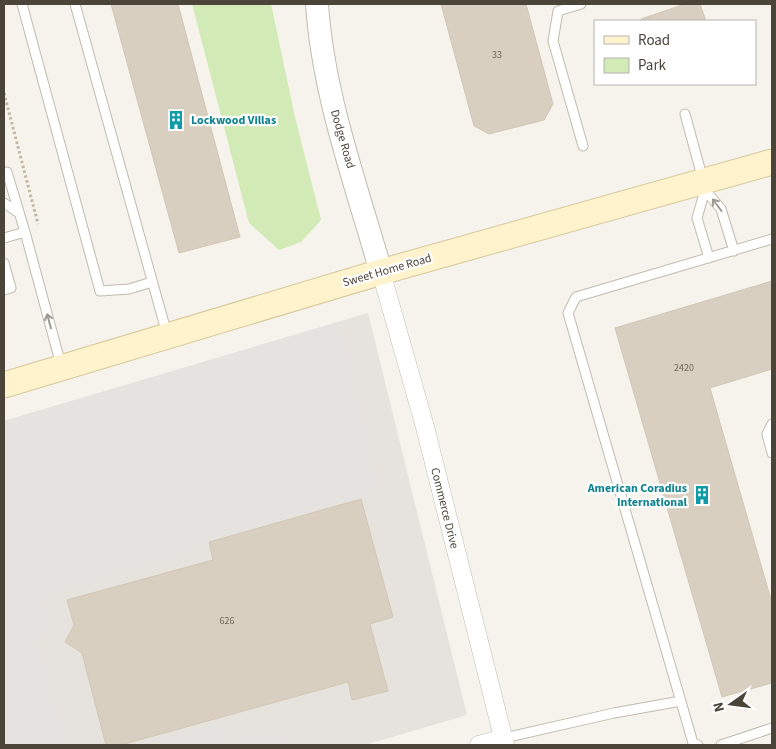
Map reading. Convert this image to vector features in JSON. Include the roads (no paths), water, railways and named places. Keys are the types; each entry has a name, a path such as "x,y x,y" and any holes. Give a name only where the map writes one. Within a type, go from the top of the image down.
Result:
{"main road":[{"name":"Sweet Home Road","path":"4,385 381,272 704,186 772,162"}],"street":[{"name":"Dodge Road","path":"317,4 326,73 334,108 381,272"},
{"name":"Commerce Drive","path":"381,272 425,427 504,742"},
{"path":"479,745 504,742"}],"lane":[{"path":"22,4 100,291 129,289 152,282"},
{"path":"75,4 167,337"},
{"path":"581,4 558,7 554,40 584,146"},
{"path":"685,114 704,186 721,209 734,250"},
{"path":"4,173 7,172 26,232 62,368"},
{"path":"704,186 697,218 709,258"},
{"path":"4,203 19,213"},
{"path":"4,238 26,232"},
{"path":"698,745 693,743 568,313 576,296 772,239"},
{"path":"4,263 11,288 4,290"},
{"path":"772,424 767,434 772,453"},
{"path":"504,742 614,713 681,702"},
{"path":"721,745 772,728"}],"place":[{"name":"Lockwood Villas","path":"176,120"},
{"name":"American Coradius International","path":"702,495"}]}
